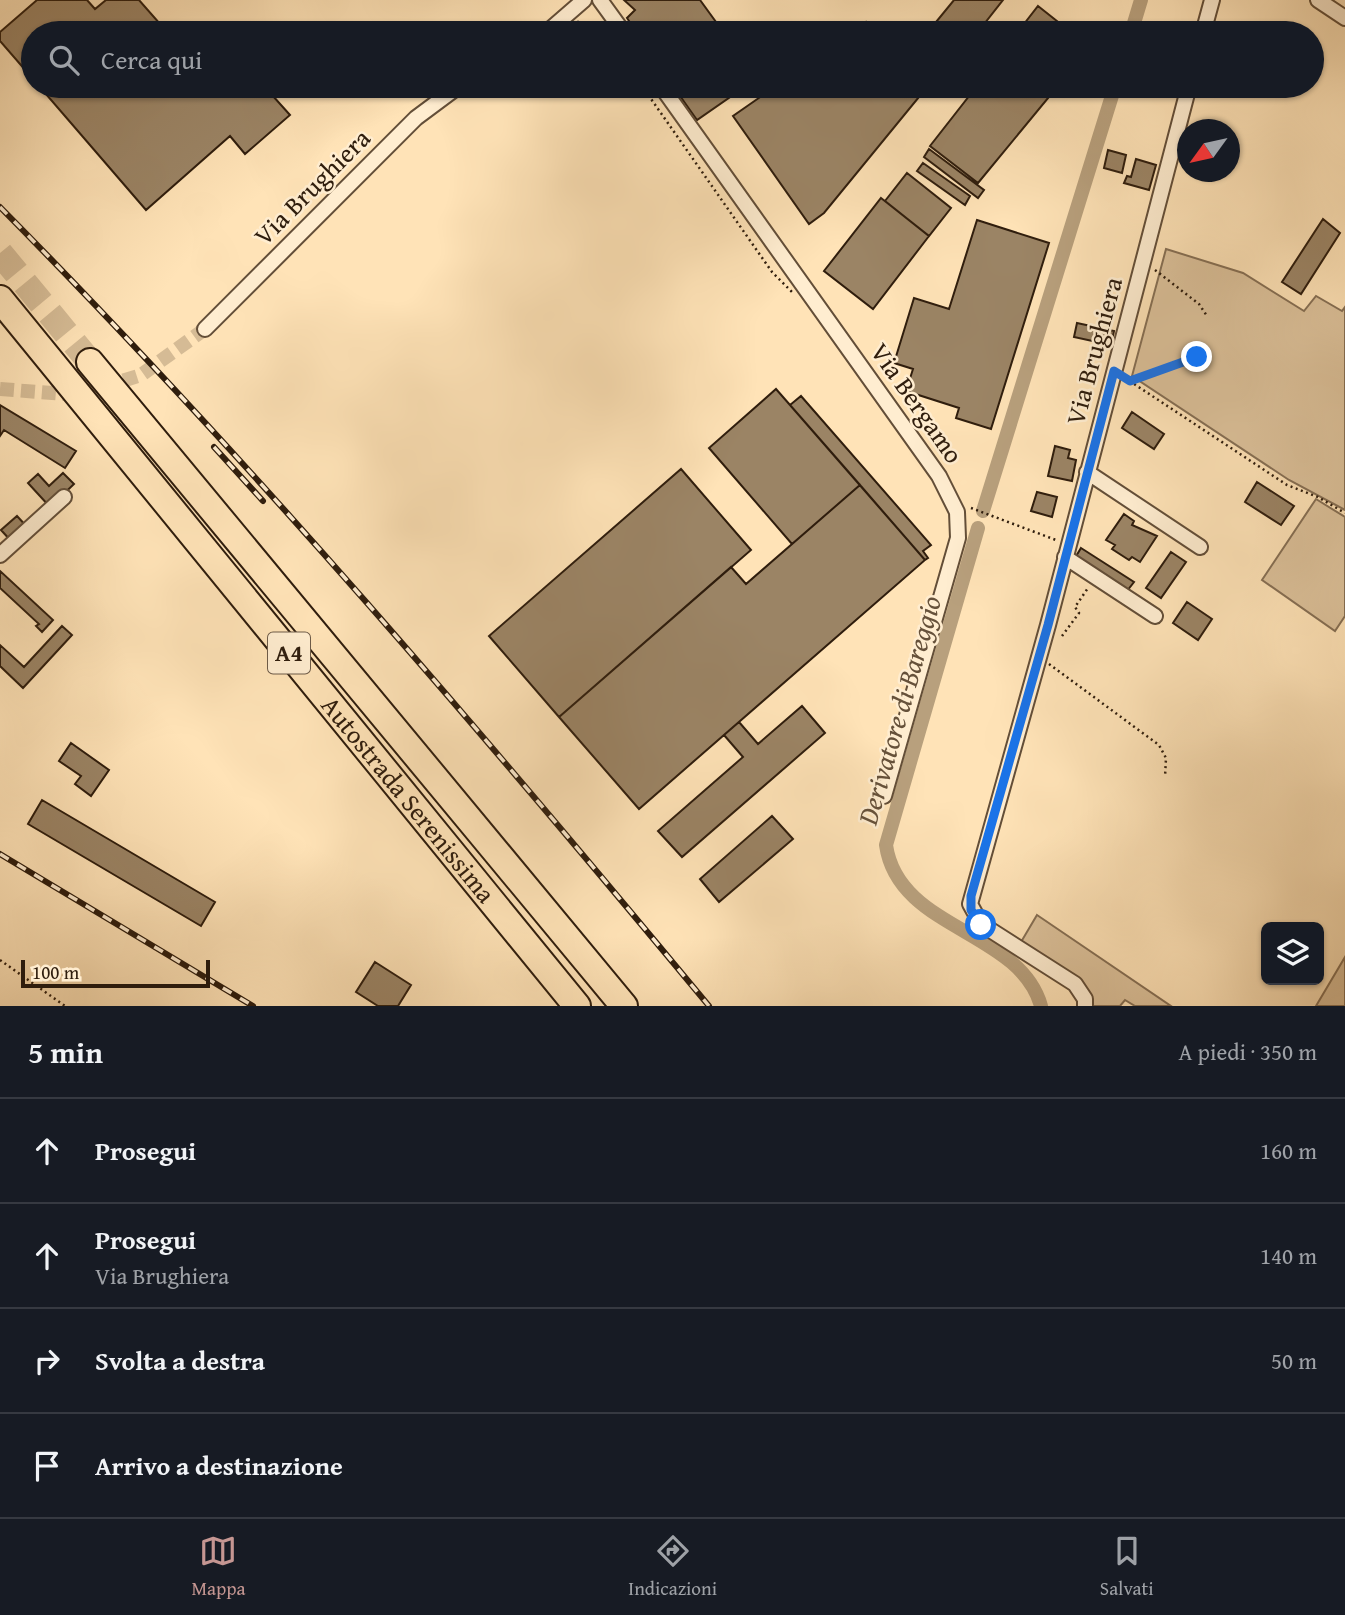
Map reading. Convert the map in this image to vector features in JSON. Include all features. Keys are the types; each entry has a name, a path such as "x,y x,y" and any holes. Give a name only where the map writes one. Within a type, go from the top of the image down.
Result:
{"highway":[{"name":"Autostrada Serenissima","path":"0,299 577,1006"},
{"name":"Autostrada Serenissima","path":"90,362 624,1006"}],"street":[{"path":"560,21 584,0"},
{"path":"600,0 615,21"},
{"path":"1206,21 1212,0"},
{"path":"1318,0 1345,18"},
{"name":"Via Brughiera","path":"205,329 416,118 442,98"},
{"name":"Via Bergamo","path":"670,98 939,476 957,512 958,538 884,796"},
{"name":"Via Brughiera","path":"1085,1006 1085,999 1075,984 981,925 970,904 1069,560 1087,472 1186,98"},
{"path":"1087,472 1200,547"},
{"path":"0,555 64,497"},
{"path":"1069,560 1155,617"}],"path":[{"path":"1143,260 1199,304 1207,316"},
{"path":"1130,381 1205,352"},
{"path":"1114,371 1271,475 1345,513"},
{"path":"1062,636 1079,612 1075,607 1091,584 1073,570 1069,560"},
{"path":"1039,657 1151,736 1166,758 1165,778"},
{"path":"0,960 65,1006"}],"shaded area":[{"path":"1166,249 1243,273 1304,311 1316,296 1342,311 1345,307 1345,510 1289,480 1132,376"},
{"path":"1316,499 1345,517 1345,616 1335,631 1262,580"},
{"path":"1037,915 1171,1006 1135,1006 1125,1000 1120,1006 1089,1006 1021,942"},
{"path":"1345,957 1345,1006 1316,1006"}],"building":[{"path":"37,0 87,0 95,9 106,0 139,0 157,21 21,21 21,65 0,41 0,32"},
{"path":"624,0 700,0 715,21 629,21 627,18 635,10"},
{"path":"954,0 1003,0 986,21 937,21"},
{"path":"1038,6 1057,21 1026,21"},
{"path":"49,98 275,98 290,115 245,154 230,136 146,210"},
{"path":"681,98 729,98 697,120"},
{"path":"759,98 918,98 824,213 809,224 733,116"},
{"path":"968,98 1048,98 978,183 930,146"},
{"path":"929,149 984,190 978,198 924,157"},
{"path":"1108,150 1126,155 1122,173 1104,168"},
{"path":"1136,159 1156,165 1149,190 1124,183 1127,176 1131,177"},
{"path":"923,163 970,196 965,205 917,171"},
{"path":"907,173 951,208 929,236 885,201"},
{"path":"881,198 929,236 873,309 824,271"},
{"path":"1323,219 1340,233 1301,294 1282,282"},
{"path":"977,220 1049,243 991,429 956,418 959,408 906,391 913,369 894,363 914,298 949,309"},
{"path":"1077,323 1114,331 1111,345 1074,337"},
{"path":"776,389 860,485 792,544 709,448"},
{"path":"801,396 931,545 923,551 928,558 925,560 790,405"},
{"path":"0,405 76,451 65,468 4,430 0,436"},
{"path":"1132,412 1164,434 1154,449 1122,428"},
{"path":"1055,446 1070,450 1068,458 1076,460 1072,481 1048,476"},
{"path":"681,469 751,550 559,717 489,636"},
{"path":"63,473 74,484 50,507 28,483 38,474 49,486"},
{"path":"1257,482 1294,506 1281,525 1245,502"},
{"path":"860,485 925,560 639,809 559,717 731,567 746,584"},
{"path":"1037,492 1057,497 1052,517 1031,511"},
{"path":"1124,514 1134,521 1132,525 1157,536 1140,562 1132,557 1129,560 1112,549 1115,545 1106,540"},
{"path":"17,516 28,528 12,542 1,530"},
{"path":"1081,548 1134,582 1127,591 1075,558"},
{"path":"1171,552 1186,562 1161,598 1146,588"},
{"path":"0,571 53,620 42,632 36,626 39,624 0,588"},
{"path":"1187,602 1212,619 1198,640 1173,623"},
{"path":"62,626 72,635 23,688 0,666 0,645 24,667"},
{"path":"802,706 825,733 682,857 658,831 743,757 724,735 739,722 758,744"},
{"path":"71,743 109,770 91,796 75,784 81,776 59,761"},
{"path":"42,800 215,902 201,926 28,824"},
{"path":"772,816 793,839 719,902 700,879"},
{"path":"375,962 411,985 398,1006 378,1006 356,992"}],"waterway":[{"name":"Derivatore di Bareggio","path":"1135,21 1141,0"},
{"name":"Derivatore di Bareggio","path":"983,511 1111,98"},
{"name":"Derivatore di Bareggio","path":"978,528 886,845 895,873 912,895 1010,961 1029,981 1041,1006"}],"tunnel":[{"path":"0,253 90,362"},
{"path":"0,389 78,395 141,375 205,329"}],"railway":[{"path":"0,207 185,400 275,499 538,801 709,1006"},
{"path":"214,447 263,501"},
{"path":"0,854 253,1006"}],"route":[{"path":"981,925 971,910 971,896 1048,625 1114,371 1130,381 1197,357"}]}
